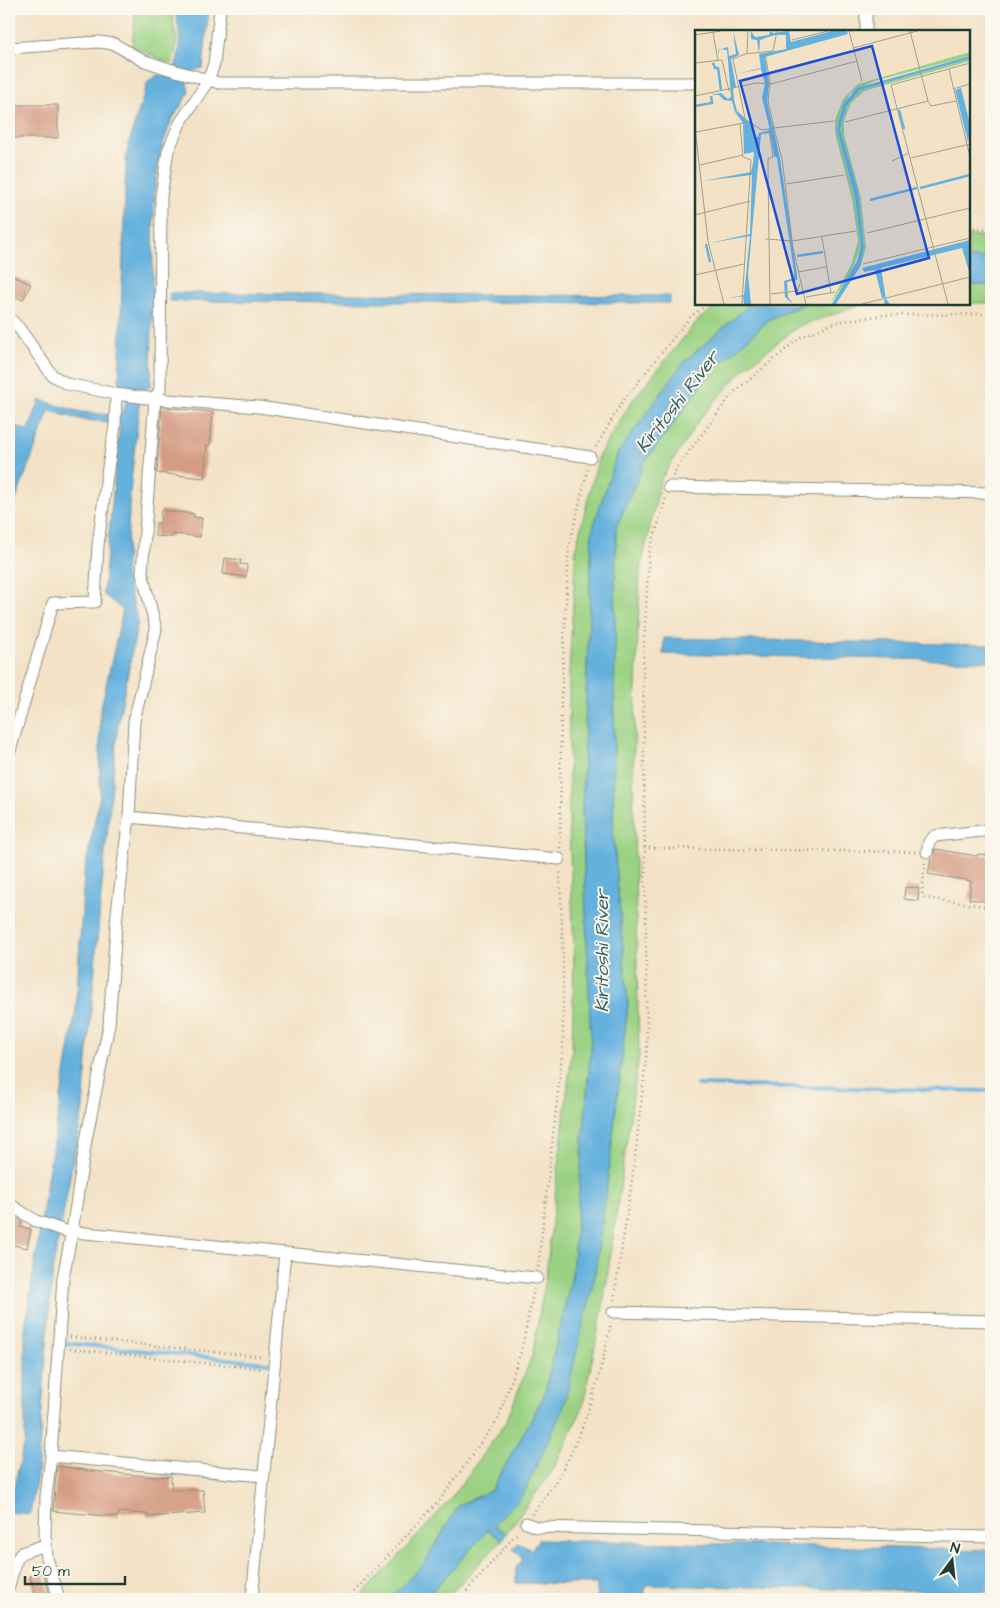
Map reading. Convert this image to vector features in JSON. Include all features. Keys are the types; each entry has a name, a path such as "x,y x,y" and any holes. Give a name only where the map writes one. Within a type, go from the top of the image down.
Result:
{"street":[{"path":"59,1599 45,1545 46,1496 51,1456 63,1278 68,1231 109,1025 116,913 129,818 134,721 156,629 142,572 155,399 160,390 161,196 168,151 180,123 208,81 214,64 220,9"},
{"path":"866,9 866,30"},
{"path":"9,48 100,42 114,44 142,60 193,77 219,82 695,83"},
{"path":"9,318 19,328 52,375 67,384 155,399 258,407 590,457"},
{"path":"9,754 54,603 95,602 98,545 120,394"},
{"path":"669,487 991,493"},
{"path":"129,818 559,859"},
{"path":"926,852 929,842 935,836 991,830"},
{"path":"9,1204 36,1221 68,1231 537,1278"},
{"path":"252,1599 285,1252"},
{"path":"613,1312 991,1321"},
{"path":"51,1456 263,1476"},
{"path":"526,1522 536,1527 991,1537"},
{"path":"9,1586 15,1563 21,1553 45,1545"}],"path":[{"path":"970,228 991,229"},
{"path":"347,1599 440,1500 498,1419 521,1352 537,1278 563,1048 563,956 559,859 561,700 569,547 590,457 622,402 691,316 707,305"},
{"path":"460,1599 526,1522 560,1474 587,1417 604,1356 613,1312 634,1166 647,1050 643,662 649,553 669,487 678,466 734,393 801,337 836,322 884,314 991,314"},
{"path":"644,848 926,852 922,895 925,898 991,907"},
{"path":"59,1336 274,1364"},
{"path":"58,1348 274,1364"}],"green space":[{"path":"136,9 171,9 177,42 172,64 132,46"},
{"path":"970,236 991,236 991,259 970,258"},
{"path":"970,285 991,285 991,303 970,303"},
{"path":"720,305 749,305 683,363 592,531 582,809 591,1045 572,1276 544,1396 492,1490 459,1505 424,1564 389,1599 359,1599 450,1500 506,1422 533,1353 546,1274 572,1049 574,950 569,828 569,674 576,547 599,455 632,401 698,320"},
{"path":"802,305 860,305 799,326 746,367 701,417 661,479 640,571 633,777 639,1055 603,1307 582,1409 553,1470 506,1534 493,1524 523,1495 594,1280 628,1004 613,835 616,528 644,463 711,372 770,319"},
{"path":"488,1530 502,1540 445,1599 425,1599"}],"water":[{"path":"175,9 209,9 203,68 192,71 187,83 189,93 171,121 161,150 154,193 151,387 141,390 131,481 125,575 138,621 118,724 83,1108 53,1267 37,1475 30,1514 9,1512 9,1495 12,1495 25,1441 25,1330 48,1174 76,1009 84,874 100,795 100,712 123,610 103,594 120,423 83,420 49,411 9,518 9,423 28,431 40,400 81,412 120,416 126,403 127,389 119,385 126,158 148,81 158,75 170,77 177,60 180,43"},
{"path":"970,258 991,259 991,285 970,285"},
{"path":"170,293 670,296 670,303 169,301"},
{"name":"Kiritoshi River","path":"749,305 802,305 770,319 711,372 644,463 616,528 613,835 628,1004 594,1280 563,1409 523,1495 494,1524 506,1534 502,1540 488,1530 425,1599 389,1599 424,1564 459,1505 492,1490 544,1396 572,1276 591,1045 582,809 592,531 617,454 683,363"},
{"path":"664,638 991,645 991,661 663,654"},
{"path":"538,1540 991,1550 991,1592 645,1585 645,1599 597,1599 597,1584 516,1583 516,1568 523,1559 513,1549 518,1543 531,1550"}],"building":[{"path":"13,105 58,105 58,138 14,138"},
{"path":"9,274 31,284 23,300 9,294"},
{"path":"162,407 213,412 204,478 157,473"},
{"path":"161,510 194,514 194,517 202,518 200,537 172,534 172,537 155,536 156,523 160,524"},
{"path":"225,558 241,560 240,564 247,565 246,577 223,574"},
{"path":"935,849 977,856 978,854 991,856 991,902 969,899 971,881 928,874"},
{"path":"905,887 919,888 918,901 904,899"},
{"path":"9,1215 22,1221 20,1227 31,1229 27,1248 9,1244"},
{"path":"57,1466 157,1477 171,1476 172,1490 203,1490 205,1513 147,1517 147,1514 119,1512 118,1517 53,1511"},
{"path":"43,1572 51,1599 37,1599 30,1576"}],"waterway":[{"path":"697,1085 991,1091"},
{"path":"64,1343 268,1363"},
{"path":"163,1472 255,1481"}]}
